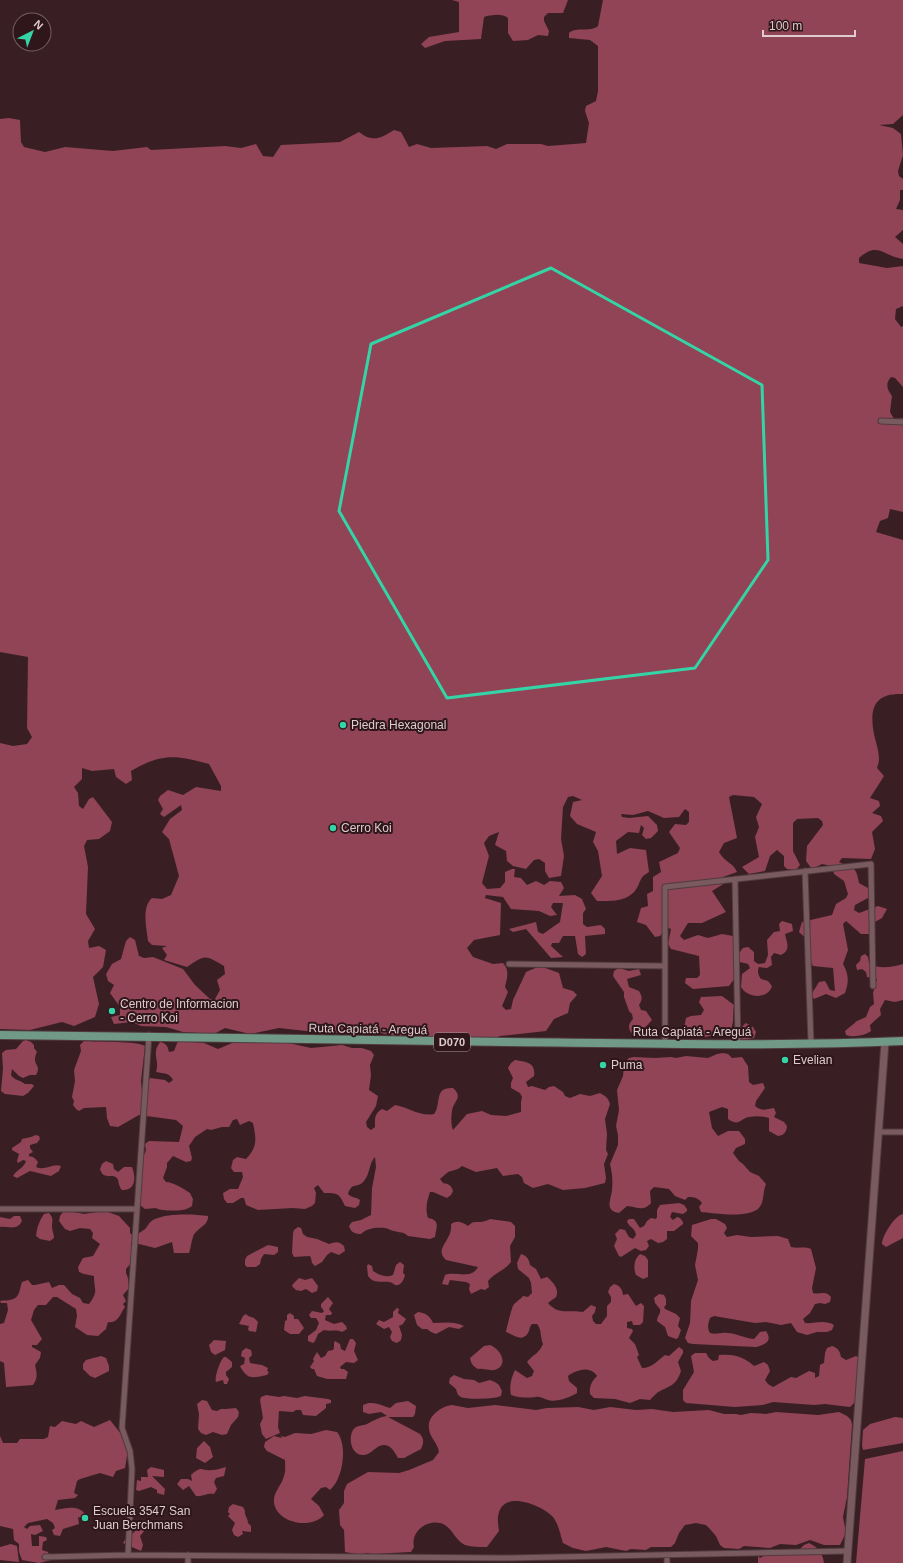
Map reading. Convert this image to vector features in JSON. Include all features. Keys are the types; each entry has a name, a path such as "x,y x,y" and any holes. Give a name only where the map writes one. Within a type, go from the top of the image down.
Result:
{"main road":[{"name":"Ruta Capiatá - Areguá","path":"0,1037 149,1035 379,1041 738,1045 903,1041"}],"street":[{"path":"882,421 903,422"},
{"path":"665,1044 665,887 871,864 873,986"},
{"path":"805,871 811,1043"},
{"path":"735,879 738,1045"},
{"path":"509,964 665,966"},
{"path":"128,1555 132,1469 130,1451 122,1428 149,1035"},
{"path":"847,1563 885,1042"},
{"path":"879,1132 903,1132"},
{"path":"0,1208 137,1209"},
{"path":"44,1557 188,1555 503,1560 848,1551"},
{"path":"188,1555 188,1563"},
{"path":"667,1555 667,1563"},
{"path":"344,1557 344,1563"}],"highlighted area":[{"path":"551,268 762,385 768,560 695,668 447,698 339,511 371,344"}],"shaded area":[{"path":"452,0 568,0 563,13 548,13 544,17 544,21 549,31 548,36 538,35 528,40 513,41 508,33 508,18 503,15 493,15 484,17 481,39 445,41 425,48 421,44 429,37 459,32 459,2"},
{"path":"603,0 903,0 903,115 893,124 879,125 893,128 901,134 903,155 898,171 899,176 903,179 903,190 900,190 900,200 896,209 903,210 903,230 895,237 903,244 903,259 876,250 866,253 859,258 859,263 887,268 903,266 903,306 896,309 895,319 901,327 903,326 903,387 895,378 891,377 887,384 892,396 890,412 894,419 903,418 903,512 890,509 888,518 880,521 876,532 903,540 903,694 894,694 882,698 875,706 873,712 873,728 879,755 877,768 884,776 870,798 879,801 880,806 872,813 881,816 883,821 872,832 875,849 871,859 842,858 839,862 853,868 857,873 859,883 868,888 868,898 855,905 854,910 859,913 878,906 887,909 882,918 873,923 871,934 861,934 846,921 843,924 848,950 843,964 848,978 845,993 836,998 826,994 814,999 811,995 819,982 825,981 830,990 835,991 833,968 813,966 808,957 810,942 799,932 802,922 832,915 836,904 846,898 848,894 844,881 834,874 832,866 822,864 812,869 806,861 807,846 823,825 822,821 818,818 797,819 793,823 793,851 800,865 796,870 787,869 784,866 784,856 777,850 770,856 765,871 749,874 742,867 759,857 755,837 759,827 756,817 762,804 754,797 733,795 729,797 737,838 724,843 719,852 737,872 723,877 725,883 712,891 726,912 702,923 688,923 680,936 684,940 698,935 708,938 722,934 733,936 736,946 733,963 735,978 729,986 693,989 685,983 686,978 697,978 700,975 699,956 671,949 668,944 671,929 666,927 660,936 655,937 646,925 637,922 641,908 648,906 647,894 653,891 653,877 661,872 659,862 678,853 680,848 669,832 675,824 686,825 689,822 689,812 685,809 679,817 664,818 648,811 633,815 621,814 622,817 629,818 648,816 657,825 658,831 651,838 646,839 642,835 644,828 641,825 639,833 628,832 616,841 617,854 630,848 646,850 649,872 644,875 635,891 626,898 620,900 597,901 591,893 602,876 598,851 593,842 596,832 577,824 570,816 573,802 582,800 573,796 568,797 563,807 561,839 564,856 561,876 549,878 545,871 545,863 539,859 534,860 526,869 513,866 507,861 506,851 495,845 499,832 489,836 484,843 489,856 482,883 487,889 500,888 505,882 505,872 512,869 515,869 514,877 521,878 527,885 536,881 544,885 550,881 561,882 564,888 559,896 575,895 582,899 586,909 583,913 583,924 587,927 601,925 605,929 605,934 585,936 586,954 582,957 578,954 575,936 563,936 559,943 552,943 551,946 563,957 551,958 526,929 513,932 509,929 536,922 538,932 543,934 560,922 563,903 553,903 551,907 557,915 550,916 539,911 511,909 503,897 486,895 485,898 501,903 500,935 474,940 467,948 473,957 493,964 503,963 507,969 505,987 508,992 502,1006 506,1010 511,1009 513,1000 526,972 540,966 559,973 563,988 573,991 577,995 570,1003 568,1013 554,1019 546,1031 500,1036 491,1040 472,1041 451,1036 432,1044 376,1032 324,1033 279,1028 250,1034 225,1028 214,1034 183,1032 166,1027 141,1026 132,1022 114,1024 111,1017 120,1015 120,1007 110,993 114,985 108,981 106,974 112,964 121,959 126,941 130,937 135,940 139,956 144,958 153,957 183,969 195,985 210,999 215,999 220,990 217,980 225,974 224,966 209,958 202,958 187,967 164,960 167,955 162,948 167,946 152,945 148,941 146,913 149,902 152,898 162,899 171,895 179,876 169,839 162,832 170,819 182,810 181,805 164,817 160,814 163,809 158,800 160,796 168,790 183,795 196,787 221,791 221,786 209,764 169,757 151,761 131,771 132,780 126,784 116,777 114,769 92,771 82,768 82,779 74,787 78,793 79,806 83,809 89,799 93,797 112,822 110,831 99,839 87,840 84,846 88,867 86,914 95,929 88,941 89,948 99,946 106,950 103,967 93,977 99,1004 95,1017 74,1026 62,1022 30,1030 0,1029 0,743 13,746 27,744 32,737 27,728 28,657 0,652 0,119 9,118 20,120 21,142 24,147 45,152 65,147 113,151 147,147 151,150 225,146 241,148 256,144 263,156 273,157 281,145 340,142 359,132 369,137 377,138 394,130 401,132 409,147 417,144 431,148 487,146 496,149 507,144 541,144 548,146 586,143 589,123 585,111 586,106 596,101 598,91 598,46 590,40 569,38 569,33 576,30 591,29 598,26"},
{"path":"782,921 792,924 793,931 785,934 788,946 787,949 781,955 774,953 771,957 772,965 767,968 759,967 758,970 761,979 768,981 772,986 770,991 762,995 752,995 744,991 741,987 742,974 750,968 748,964 740,962 740,953 743,948 748,947 754,952 754,961 758,964 765,963 768,955 767,940 774,932 780,931 779,924"},
{"path":"865,954 868,957 869,963 876,967 890,967 903,964 903,1000 895,1002 885,1000 880,1009 881,1015 870,1025 871,1031 860,1036 849,1036 846,1035 845,1031 857,1021 866,1017 870,1007 874,1004 873,993 877,979 867,977 866,972 862,969 857,970 856,965 860,961 861,956"},
{"path":"619,968 629,971 639,969 641,975 627,979 629,987 639,991 641,994 642,999 639,1005 641,1010 646,1011 652,1020 638,1035 634,1036 629,1030 629,1025 633,1019 632,1014 629,1011 624,997 624,992 613,976 614,971"},
{"path":"722,996 734,1005 733,1021 729,1032 726,1035 716,1034 706,1037 686,1033 684,1029 686,1018 701,1015 704,1010 699,1002 701,997"},
{"path":"746,1023 753,1027 756,1032 754,1038 741,1040 740,1031"},
{"path":"26,1040 34,1045 37,1052 35,1056 35,1061 38,1068 36,1075 30,1075 23,1078 12,1069 11,1075 25,1084 32,1084 34,1086 23,1096 5,1094 1,1091 3,1069 2,1053 6,1050 16,1049 23,1041"},
{"path":"275,1040 311,1048 342,1045 371,1051 374,1055 370,1065 371,1075 369,1090 378,1096 376,1106 366,1122 367,1127 371,1130 375,1127 378,1113 382,1109 387,1111 395,1105 419,1113 429,1115 434,1114 438,1106 440,1093 447,1088 453,1088 458,1094 452,1113 453,1130 467,1114 482,1111 491,1115 506,1116 521,1112 522,1097 520,1093 511,1088 513,1078 508,1068 515,1060 523,1061 532,1065 534,1076 526,1082 528,1087 532,1086 545,1090 554,1086 563,1092 565,1096 570,1098 580,1094 590,1096 600,1093 608,1099 610,1104 605,1119 607,1134 606,1150 608,1154 604,1164 606,1178 605,1183 585,1188 563,1190 548,1184 533,1188 524,1183 522,1177 518,1174 503,1176 497,1168 476,1172 462,1166 448,1172 440,1179 443,1183 451,1186 453,1191 451,1195 447,1198 430,1192 427,1202 427,1211 428,1218 435,1221 437,1225 435,1237 430,1239 408,1236 386,1228 372,1228 361,1234 356,1234 349,1226 352,1222 361,1220 371,1215 372,1188 376,1167 375,1157 364,1181 360,1185 353,1186 348,1194 360,1200 359,1205 355,1208 345,1206 338,1195 324,1193 318,1185 314,1188 316,1193 315,1203 305,1209 293,1208 258,1210 246,1205 244,1198 241,1198 233,1203 227,1203 224,1199 223,1193 230,1189 238,1189 243,1177 242,1172 234,1172 231,1168 233,1160 237,1157 246,1159 253,1150 255,1142 253,1123 249,1121 240,1125 237,1119 233,1120 229,1127 211,1130 207,1129 195,1137 189,1146 192,1158 191,1161 186,1162 173,1156 167,1163 163,1178 166,1182 175,1184 190,1193 193,1199 192,1206 184,1210 176,1211 156,1208 145,1209 140,1205 137,1192 143,1169 142,1160 146,1150 145,1144 149,1141 179,1142 183,1126 176,1120 139,1115 118,1127 110,1126 107,1118 106,1107 84,1108 79,1111 76,1109 73,1105 74,1101 72,1097 75,1081 74,1070 81,1051 80,1045 84,1041 126,1042 145,1046 141,1081 142,1091 146,1088 150,1078 165,1080 169,1083 173,1080 168,1074 156,1072 156,1050 160,1042 166,1045 169,1052 174,1051 178,1041 204,1043 218,1049 237,1041"},
{"path":"723,1053 728,1054 732,1058 742,1057 748,1066 749,1082 753,1085 763,1083 765,1088 756,1101 755,1106 762,1110 774,1108 776,1113 774,1117 784,1122 787,1126 784,1133 778,1136 769,1131 769,1118 759,1116 749,1117 739,1122 735,1122 728,1119 728,1109 722,1107 709,1112 712,1128 718,1136 728,1131 739,1131 745,1139 745,1144 736,1148 733,1153 750,1172 759,1176 766,1184 761,1205 757,1210 742,1214 701,1212 699,1207 702,1203 698,1199 688,1197 685,1200 675,1196 669,1189 654,1187 650,1191 651,1203 648,1206 640,1208 627,1206 619,1213 611,1210 612,1173 610,1164 618,1145 616,1126 619,1110 617,1090 623,1076 626,1061 629,1058 634,1057 676,1058 686,1056 708,1058"},
{"path":"36,1135 39,1136 40,1139 37,1143 30,1145 33,1152 29,1154 29,1156 38,1162 36,1167 43,1168 58,1165 61,1166 59,1171 51,1176 30,1171 17,1178 13,1176 26,1161 23,1160 18,1163 17,1161 19,1154 12,1150 12,1148 21,1142 22,1139"},
{"path":"106,1161 113,1164 114,1169 118,1172 124,1167 132,1167 134,1183 130,1188 127,1190 122,1190 117,1178 106,1176 102,1173 100,1169 102,1164"},
{"path":"679,1203 684,1205 687,1211 683,1214 672,1212 670,1217 673,1220 677,1217 680,1218 683,1224 674,1231 667,1231 667,1239 658,1243 651,1239 647,1241 649,1246 646,1250 641,1251 635,1248 621,1257 619,1256 614,1246 617,1239 615,1234 620,1229 625,1230 629,1237 633,1239 636,1235 627,1221 629,1219 634,1219 640,1228 644,1226 651,1218 656,1219 657,1210 660,1205"},
{"path":"68,1211 84,1214 105,1211 119,1216 130,1228 130,1233 134,1237 145,1229 152,1221 160,1217 181,1214 208,1216 208,1219 192,1239 189,1253 174,1253 172,1242 155,1248 131,1242 131,1263 126,1269 129,1288 123,1295 126,1301 123,1304 125,1307 116,1320 108,1322 106,1329 98,1336 87,1335 75,1327 77,1316 76,1309 57,1297 53,1297 46,1305 38,1305 34,1310 31,1320 42,1339 37,1345 32,1345 32,1347 41,1352 40,1358 35,1365 37,1373 36,1380 33,1385 6,1387 4,1363 0,1361 0,1324 4,1323 8,1310 7,1303 1,1303 0,1301 15,1298 22,1282 28,1280 32,1285 49,1282 52,1288 59,1285 64,1285 72,1294 80,1298 83,1303 89,1304 94,1296 94,1276 79,1272 78,1267 83,1258 93,1256 100,1244 92,1238 93,1233 90,1229 80,1228 70,1231 65,1229 59,1221 63,1212"},
{"path":"49,1213 52,1218 54,1238 50,1241 40,1239 36,1236 38,1225 42,1217 44,1214"},
{"path":"903,1214 903,1238 886,1247 882,1244 887,1231 896,1218"},
{"path":"14,1216 20,1216 22,1221 18,1226 0,1227 0,1217 10,1219"},
{"path":"490,1219 511,1222 515,1226 515,1237 510,1246 511,1262 490,1278 488,1281 489,1287 485,1290 481,1289 471,1294 469,1289 470,1284 466,1282 450,1280 448,1285 442,1284 445,1275 467,1274 475,1271 478,1267 446,1260 443,1256 442,1248 451,1230 451,1224 460,1222 468,1226 474,1222 483,1222"},
{"path":"711,1219 716,1219 725,1224 727,1228 724,1233 727,1237 737,1235 751,1237 778,1236 788,1239 791,1247 811,1249 816,1268 812,1288 813,1293 825,1293 831,1297 830,1302 825,1304 815,1304 810,1313 803,1319 805,1323 830,1323 834,1325 832,1330 807,1335 797,1332 791,1323 781,1325 766,1322 755,1323 714,1316 710,1318 709,1322 708,1328 710,1333 730,1333 754,1339 760,1332 766,1331 769,1337 768,1340 765,1344 756,1347 688,1343 685,1338 690,1323 691,1301 698,1280 695,1265 698,1243 691,1236 692,1225"},
{"path":"298,1227 301,1228 303,1234 307,1237 329,1244 335,1242 338,1243 344,1246 345,1251 339,1255 331,1252 322,1262 315,1266 312,1263 310,1256 294,1257 292,1253 293,1233"},
{"path":"268,1245 278,1247 278,1252 274,1255 264,1254 260,1264 256,1267 247,1267 245,1265 247,1256"},
{"path":"521,1254 527,1258 530,1265 536,1269 541,1279 547,1277 555,1286 557,1291 556,1297 548,1303 560,1311 583,1312 591,1305 596,1307 592,1316 593,1321 596,1324 601,1324 607,1316 607,1306 611,1302 611,1297 608,1292 610,1287 614,1284 620,1288 623,1295 628,1294 636,1306 641,1303 644,1306 643,1322 640,1325 633,1325 632,1321 627,1322 627,1328 632,1329 633,1331 629,1338 635,1344 639,1355 637,1357 642,1368 646,1368 654,1364 665,1355 669,1356 679,1347 683,1350 678,1362 681,1371 675,1382 671,1386 656,1394 650,1400 640,1399 630,1403 615,1399 594,1398 590,1394 590,1386 597,1376 592,1371 581,1370 568,1376 569,1381 577,1388 577,1393 567,1398 551,1401 539,1397 524,1398 511,1395 511,1382 515,1370 527,1378 532,1376 534,1371 527,1362 540,1350 543,1344 540,1329 537,1324 532,1324 526,1336 520,1338 506,1332 512,1307 523,1296 528,1297 532,1293 529,1278 518,1269 517,1263"},
{"path":"640,1254 645,1256 648,1260 648,1277 643,1279 636,1275 635,1269 635,1261"},
{"path":"400,1262 404,1265 403,1273 405,1275 403,1281 397,1285 390,1282 378,1282 370,1279 368,1276 368,1264 372,1266 373,1271 383,1276 388,1276 393,1275 396,1265"},
{"path":"299,1278 305,1280 312,1278 318,1286 317,1291 312,1293 306,1289 301,1291 296,1290 292,1286"},
{"path":"659,1294 664,1295 666,1299 665,1309 676,1314 680,1318 678,1326 681,1330 678,1338 676,1339 668,1336 665,1327 657,1321 660,1309 655,1303 654,1298"},
{"path":"328,1297 333,1303 329,1309 332,1313 331,1315 326,1315 325,1320 334,1324 342,1322 347,1329 342,1332 324,1330 318,1334 313,1343 308,1341 308,1336 316,1330 319,1323 316,1318 311,1318 309,1315 312,1311 322,1313 324,1311 321,1304"},
{"path":"397,1308 399,1309 398,1313 406,1319 403,1324 399,1326 402,1335 401,1340 397,1343 392,1341 390,1337 392,1332 389,1327 384,1329 376,1324 379,1320 384,1322 393,1317 393,1312"},
{"path":"418,1312 427,1315 431,1318 433,1323 453,1323 464,1326 459,1329 449,1327 436,1334 427,1329 422,1329 417,1325 414,1315"},
{"path":"290,1313 294,1316 294,1319 298,1319 304,1328 299,1334 290,1334 284,1330 287,1315"},
{"path":"246,1314 258,1322 256,1332 249,1331 249,1326 239,1324 243,1316"},
{"path":"350,1339 353,1339 356,1343 354,1351 358,1360 354,1363 346,1362 340,1367 348,1372 346,1379 327,1379 317,1376 314,1369 310,1367 317,1352 321,1358 325,1356 328,1351 333,1350 335,1341 340,1344 341,1349 345,1351"},
{"path":"214,1340 226,1341 225,1350 215,1355 211,1352 209,1345"},
{"path":"490,1345 499,1352 502,1360 501,1366 495,1370 490,1370 478,1369 472,1365 470,1358 484,1346"},
{"path":"832,1346 839,1351 841,1357 846,1360 856,1356 860,1358 860,1392 855,1402 850,1407 825,1404 814,1405 773,1402 763,1405 735,1407 686,1403 683,1400 683,1390 694,1372 691,1356 695,1353 706,1353 713,1361 718,1360 719,1355 733,1355 742,1358 754,1366 764,1362 768,1365 770,1371 765,1380 773,1387 791,1377 796,1378 809,1371 815,1373 815,1378 819,1376 820,1365 824,1363 827,1348"},
{"path":"246,1348 251,1350 252,1355 249,1358 250,1363 262,1365 268,1368 267,1371 269,1372 267,1375 251,1377 245,1374 240,1366 244,1364 245,1358 241,1356 242,1351"},
{"path":"101,1356 106,1358 109,1371 95,1378 90,1376 83,1369 83,1364 86,1360"},
{"path":"224,1357 232,1362 232,1367 226,1372 229,1379 227,1384 224,1384 223,1380 216,1382 219,1365"},
{"path":"454,1375 464,1379 474,1380 479,1383 490,1380 495,1382 499,1385 502,1391 501,1396 481,1399 461,1397 456,1389 449,1383 450,1378"},
{"path":"266,1395 297,1398 305,1396 328,1399 331,1400 331,1403 326,1404 326,1408 316,1416 303,1415 301,1410 296,1410 293,1412 279,1411 278,1427 280,1433 266,1439 262,1434 260,1424 263,1418 260,1400 261,1397"},
{"path":"202,1400 207,1401 212,1410 217,1411 221,1409 236,1408 239,1412 238,1417 231,1425 227,1434 222,1435 213,1432 206,1435 201,1433 198,1429 199,1414 197,1404"},
{"path":"408,1401 416,1406 413,1417 388,1417 420,1434 423,1441 421,1449 404,1458 398,1458 391,1448 385,1445 379,1446 366,1455 359,1454 353,1449 351,1437 354,1428 387,1416 381,1412 369,1414 363,1412 363,1405 373,1403 390,1408 396,1403"},
{"path":"452,1405 468,1408 495,1405 536,1410 547,1408 578,1407 594,1410 610,1407 636,1410 652,1409 673,1412 709,1410 724,1414 741,1415 776,1412 818,1415 839,1412 851,1420 852,1425 847,1497 843,1517 846,1533 840,1545 824,1545 810,1540 796,1545 780,1544 770,1548 744,1546 739,1549 724,1548 720,1545 716,1536 706,1525 696,1523 685,1525 679,1533 675,1543 671,1547 651,1547 646,1550 631,1549 626,1551 606,1547 586,1551 573,1548 563,1543 557,1523 548,1513 541,1508 525,1502 517,1501 509,1502 503,1505 498,1517 499,1531 487,1547 473,1547 465,1545 459,1541 451,1530 445,1525 433,1523 428,1524 418,1530 415,1535 414,1547 411,1552 366,1553 362,1555 345,1552 344,1530 340,1525 339,1510 344,1503 344,1491 347,1484 368,1472 399,1473 433,1460 439,1452 429,1431 430,1419 436,1412 444,1407"},
{"path":"895,1417 903,1418 903,1443 863,1450 863,1430 870,1424"},
{"path":"110,1420 129,1444 125,1468 116,1471 113,1477 100,1473 80,1479 77,1481 74,1493 78,1495 75,1498 58,1500 55,1510 73,1508 81,1510 87,1517 85,1519 78,1517 79,1524 63,1529 60,1536 54,1535 52,1530 55,1528 53,1523 47,1519 28,1523 24,1527 27,1529 30,1526 40,1525 43,1531 35,1535 31,1534 32,1546 39,1546 39,1536 46,1537 47,1540 43,1542 42,1550 48,1552 51,1560 39,1563 22,1560 19,1552 19,1544 14,1540 13,1529 0,1526 0,1436 3,1443 17,1443 20,1439 44,1439 48,1437 50,1426 55,1427 62,1421 76,1424 81,1421 94,1427"},
{"path":"326,1430 337,1432 342,1445 343,1453 341,1470 334,1485 330,1490 326,1487 321,1488 311,1499 319,1506 324,1515 318,1520 303,1523 287,1519 276,1509 274,1502 275,1495 285,1474 285,1460 267,1451 264,1447 265,1442 274,1436 282,1438 281,1436 285,1437 295,1433 311,1434"},
{"path":"204,1441 210,1447 213,1457 205,1463 196,1458 197,1448"},
{"path":"903,1451 903,1563 856,1563 865,1459"},
{"path":"151,1467 164,1470 164,1477 152,1476 165,1489 164,1495 157,1493 157,1490 151,1487 139,1491 136,1490 137,1480 141,1481 141,1477 148,1477 147,1470"},
{"path":"226,1467 224,1476 216,1478 214,1482 217,1489 214,1494 196,1496 189,1486 183,1490 177,1484 181,1479 188,1479 192,1481 191,1475 200,1469 214,1470"},
{"path":"233,1504 243,1507 248,1523 251,1526 251,1532 242,1531 243,1534 238,1537 234,1535 232,1530 235,1523 228,1516 230,1514 228,1512 229,1507"},
{"path":"139,1521 144,1524 145,1530 140,1536 143,1545 141,1551 123,1543 136,1530 137,1528 135,1525"},
{"path":"809,1543 820,1551 824,1563 758,1563 758,1556 760,1558 777,1549 797,1552 804,1545"},
{"path":"11,1544 17,1546 19,1562 0,1560 0,1547"}],"place":[{"name":"Piedra Hexagonal","path":"343,725"},
{"name":"Cerro Koi","path":"333,828"},
{"name":"Centro de Informacion - Cerro Koi","path":"112,1011"},
{"name":"Evelian","path":"785,1060"},
{"name":"Puma","path":"603,1065"},
{"name":"Escuela 3547 San Juan Berchmans","path":"85,1518"}]}
